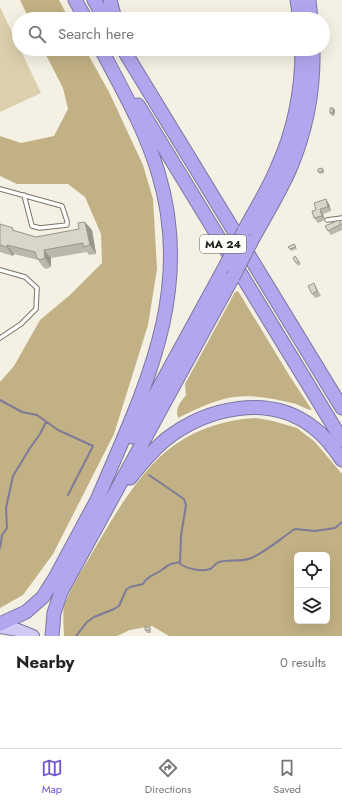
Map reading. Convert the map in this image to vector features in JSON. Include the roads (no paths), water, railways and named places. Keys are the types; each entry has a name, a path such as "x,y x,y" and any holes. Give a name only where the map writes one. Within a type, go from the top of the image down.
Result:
{"highway":[{"path":"75,0 82,12"},
{"path":"94,0 101,12"},
{"path":"110,0 113,12"},
{"path":"297,0 299,12"},
{"path":"309,0 310,12"},
{"path":"95,505 154,361 165,317 170,261 168,216 158,172 141,127 105,56"},
{"name":"MA 24","path":"108,56 342,440"},
{"name":"MA 24","path":"127,56 342,408"},
{"path":"132,56 154,100"},
{"path":"0,624 26,612 43,597 55,578 277,169 289,138 299,94 302,56"},
{"path":"52,636 53,619 57,602 285,179 301,136 311,92 313,56"},
{"path":"89,541 130,479 153,452 180,430 216,413 232,409 250,408 273,410 290,414 318,430 342,460"}],"main road":[{"path":"0,627 18,630 33,636"}],"lane":[{"path":"0,189 62,206 67,225 40,228 32,226 24,196"},
{"path":"327,220 342,218"},
{"path":"0,270 25,277 37,288 36,309 21,324 0,338"}],"waterway":[{"path":"0,400 22,412 37,415 58,430 93,446 68,495"},
{"path":"0,548 2,535 7,528 6,508 13,476 46,422"},
{"path":"149,475 184,499 186,505 181,536 180,564 191,569 206,570 221,562 247,559 262,552 295,529 315,531 335,528 342,522"},
{"path":"76,636 87,622 94,617 119,606 126,590 130,587 143,584 149,577 171,564 180,562"}]}
